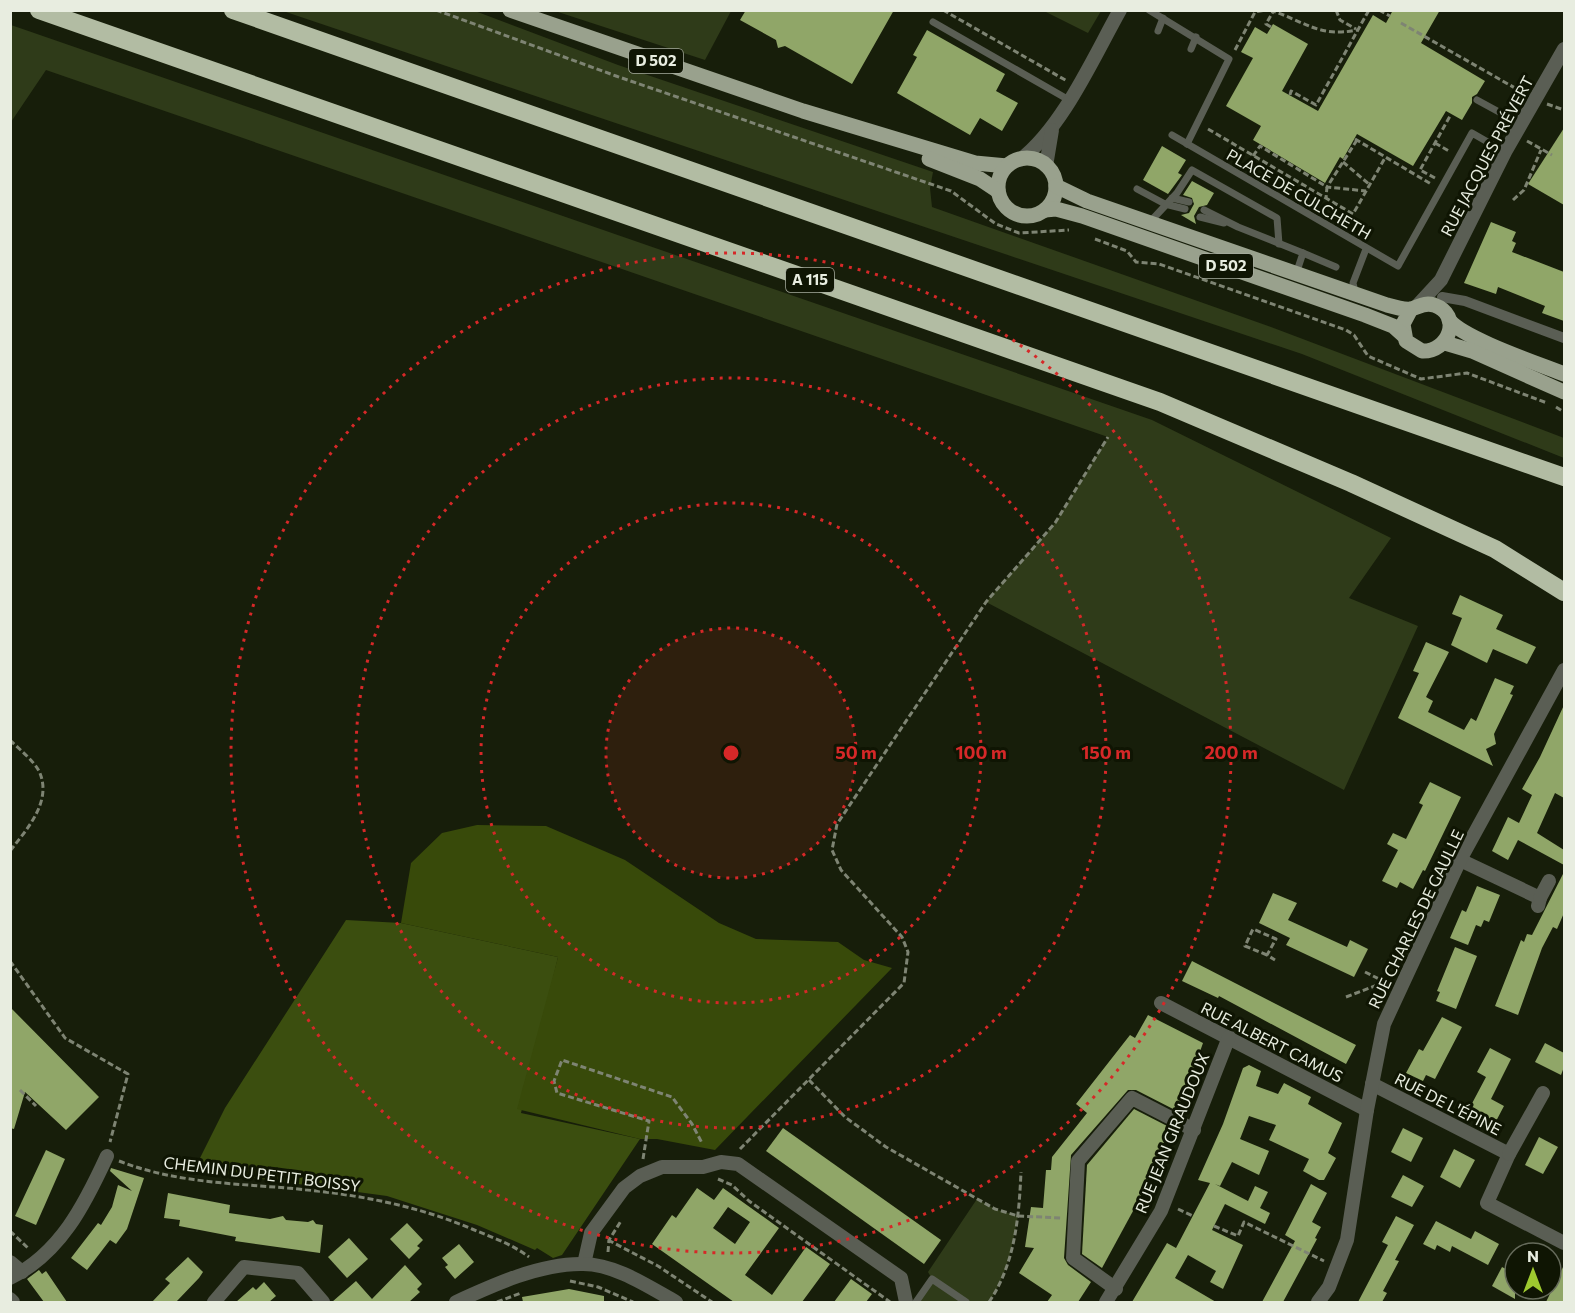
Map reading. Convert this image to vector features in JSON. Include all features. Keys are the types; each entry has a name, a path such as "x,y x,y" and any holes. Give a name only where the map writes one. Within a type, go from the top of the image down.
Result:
{"highway":[{"name":"A 115","path":"39,10 1160,402 1351,483 1495,549 1564,592"},
{"path":"233,10 1564,477"}],"main road":[{"name":"D 502","path":"510,10 803,111 969,174 989,183 998,192"},
{"name":"D 502","path":"803,111 975,163 1014,163"},
{"path":"1031,159 1046,166 1056,186 1052,203 1045,210 1028,216 1019,215 1004,204 998,192 999,179 1014,163 1031,159"},
{"name":"D 502","path":"1056,186 1087,201 1356,295 1387,305 1414,307"},
{"name":"D 502","path":"1045,210 1062,210 1093,220 1385,322 1403,335"},
{"path":"1447,317 1450,331 1445,343 1434,350 1422,351 1410,345 1403,335 1404,318 1414,307 1435,305 1447,317 1478,338 1564,374"},
{"path":"1445,343 1472,351 1564,392"}],"street":[{"path":"1014,163 1035,147 1053,126 1120,10"},
{"name":"RUE JACQUES PRÉVERT","path":"1414,307 1442,280 1505,152 1564,51"},
{"path":"1046,166 1053,126"},
{"name":"RUE JACQUES PRÉVERT","path":"1442,280 1442,297 1447,317"},
{"path":"1442,297 1465,301 1564,338"},
{"name":"RUE CHARLES DE GAULLE","path":"1318,1302 1347,1240 1367,1110 1384,1024 1460,860 1564,670"},
{"path":"1460,860 1539,902 1549,881"},
{"name":"RUE ALBERT CAMUS","path":"1161,1003 1367,1110"},
{"name":"RUE JEAN GIRAUDOUX","path":"1106,1302 1161,1211 1229,1037"},
{"name":"RUE DE L'ÉPINE","path":"1372,1084 1509,1154"},
{"name":"RUE DE L'ÉPINE","path":"1543,1093 1509,1154 1487,1203 1564,1243"},
{"path":"1116,1288 1073,1258 1078,1161 1132,1098 1194,1130"},
{"path":"10,1262 16,1275 47,1253 73,1221 107,1156"},
{"path":"584,1264 592,1232 624,1188 640,1176 662,1167 703,1167 721,1162 738,1164 901,1278 906,1302"},
{"path":"456,1302 481,1297 544,1269 584,1264 605,1268 642,1283 676,1302"},
{"path":"214,1302 244,1267 298,1273 323,1302"}],"lane":[{"path":"1149,10 1230,59 1187,144"},
{"path":"1158,31 1163,18"},
{"path":"933,22 1069,100"},
{"path":"1191,49 1196,37"},
{"path":"1477,100 1518,129"},
{"name":"PLACE DE CULCHETH","path":"1172,135 1398,266 1472,133 1505,152"},
{"path":"1149,223 1172,198 1192,170 1277,219 1279,244"},
{"path":"1137,189 1165,204 1185,209"},
{"path":"1172,198 1189,201"},
{"path":"1204,210 1238,227 1336,267"},
{"path":"1200,217 1238,227"},
{"path":"1356,295 1353,283 1366,249"},
{"path":"1296,274 1303,253"},
{"path":"916,1302 932,1279 966,1302"}],"path":[{"path":"436,10 616,76 951,191 996,224 1019,233 1066,230 1076,232"},
{"path":"944,10 1076,87"},
{"path":"1336,10 1340,20 1357,30"},
{"path":"1290,95 1291,91 1316,105 1369,10"},
{"path":"1379,10 1390,16"},
{"path":"1230,59 1255,12 1271,11 1315,30 1340,34 1357,30"},
{"path":"1271,11 1266,24 1271,27"},
{"path":"1401,23 1535,99"},
{"path":"1443,187 1420,170 1450,116"},
{"path":"1197,123 1353,214 1385,158"},
{"path":"1518,129 1541,150 1552,155"},
{"path":"1326,198 1327,187 1356,139 1385,158 1443,187"},
{"path":"1435,143 1459,157"},
{"path":"1253,156 1260,146 1327,187 1366,192"},
{"path":"1513,200 1524,190 1541,150"},
{"path":"1343,162 1370,185"},
{"path":"1086,236 1127,251 1136,262 1159,264 1346,330 1354,335 1368,356 1421,379 1467,374 1564,412"},
{"path":"721,1162 735,1155 904,983 908,970 908,952 902,937 841,870 832,850 837,824 986,602 1055,523 1108,437"},
{"path":"10,740 39,771 44,792 38,813 10,851"},
{"path":"1267,955 1276,939 1253,929 1245,946 1275,960"},
{"path":"10,961 65,1038 128,1074 107,1156"},
{"path":"1365,972 1400,990"},
{"path":"1346,997 1385,982"},
{"path":"640,1176 649,1121 557,1094 554,1081 562,1060 672,1096 702,1143"},
{"path":"809,1080 845,1117 886,1148 995,1209 1018,1216 1075,1218"},
{"path":"20,1090 36,1106"},
{"name":"CHEMIN DU PETIT BOISSY","path":"107,1156 146,1171 188,1180 316,1191 381,1201 451,1220 499,1240 518,1248 544,1269"},
{"path":"989,1302 1011,1257 1018,1216 1021,1172"},
{"path":"716,1178 732,1185 749,1202 890,1302"},
{"path":"598,1287 610,1254 606,1251 609,1240 624,1216"},
{"path":"1215,1226 1238,1236 1244,1222 1336,1267"},
{"path":"10,1231 30,1250 37,1244 47,1253"},
{"path":"592,1232 658,1266 712,1302"},
{"path":"563,1280 598,1287 633,1302"},
{"path":"497,1302 524,1292"}],"shaded area":[{"path":"283,11 475,11 618,65 933,172 930,188 932,207 1271,327 1564,438 1564,458 1302,354"},
{"path":"555,11 731,11 705,60"},
{"path":"1044,11 1101,11 1088,33"},
{"path":"11,25 1152,420 1391,538 1349,598 1418,626 1344,790 986,602 1055,523 1108,437 46,70 11,122"},
{"path":"477,825 546,826 625,860 719,923 756,939 838,942 864,960 892,968 715,1150 657,1139 640,1139 517,1109 558,957 401,923 411,863 442,833"},
{"path":"346,920 401,923 558,957 521,1113 640,1139 562,1255 553,1258 537,1248 535,1250 477,1225 387,1196 194,1170 225,1108"},
{"path":"977,1199 995,1209 1018,1216 1008,1261 995,1292 989,1302 916,1302 932,1279 928,1272"}],"building":[{"path":"746,10 894,10 852,84 785,46 778,48 776,40 740,20"},
{"path":"1393,10 1440,10 1421,43 1485,81 1477,94 1472,97 1472,103 1462,120 1446,111 1413,166 1357,134 1343,159 1340,157 1325,183 1253,140 1261,126 1226,106 1253,58 1241,52 1255,27 1267,34 1273,24 1308,44 1282,91 1318,111 1373,15 1386,23"},
{"path":"927,30 1005,74 996,91 1018,103 1002,131 980,118 970,135 897,93 917,57 913,55"},
{"path":"1564,128 1564,205 1528,184"},
{"path":"1162,146 1186,160 1178,173 1182,175 1168,194 1143,180"},
{"path":"1192,181 1214,193 1207,205 1199,207 1194,216 1196,224 1181,215 1189,213 1194,204 1192,198 1183,195"},
{"path":"1491,222 1516,232 1512,241 1516,243 1512,252 1564,272 1564,321 1542,313 1545,306 1498,287 1496,294 1464,283"},
{"path":"1460,595 1503,615 1496,629 1536,647 1527,664 1493,649 1487,663 1451,645 1462,618 1452,614"},
{"path":"1426,642 1449,652 1426,697 1433,701 1428,712 1464,730 1471,718 1476,721 1495,678 1514,686 1510,694 1513,695 1494,734 1496,744 1486,749 1493,766 1398,718 1419,673 1413,671"},
{"path":"1564,705 1564,798 1555,793 1537,833 1564,850 1564,865 1518,840 1508,860 1492,851 1508,817 1519,823 1532,795 1522,789"},
{"path":"1430,782 1461,797 1425,871 1423,870 1413,889 1400,882 1397,888 1382,881 1398,850 1387,844 1393,833 1406,839 1423,805 1419,803"},
{"path":"1564,872 1564,913 1557,929 1553,927 1542,948 1518,1015 1495,1006 1521,940 1524,942 1527,934 1532,935"},
{"path":"1477,886 1500,895 1489,922 1484,920 1481,927 1476,925 1468,945 1450,938 1462,910 1466,912"},
{"path":"1273,893 1297,903 1288,920 1347,947 1350,940 1368,949 1354,977 1286,945 1290,938 1259,923"},
{"path":"1455,947 1477,956 1456,1009 1436,1001 1440,992 1437,991"},
{"path":"1192,961 1356,1045 1346,1064 1219,996 1218,998 1182,981"},
{"path":"10,1007 99,1097 66,1130 25,1092 14,1129 10,1128"},
{"path":"1148,1015 1203,1043 1190,1080 1177,1111 1136,1090 1128,1090 1071,1155 1064,1258 1068,1265 1091,1282 1078,1302 1047,1302 1052,1295 1019,1273 1034,1248 1025,1247 1031,1207 1043,1208 1046,1170 1051,1170 1052,1157 1087,1113 1076,1104 1130,1035 1135,1038"},
{"path":"1442,1017 1462,1027 1435,1079 1426,1075 1423,1081 1406,1073 1419,1049 1423,1051"},
{"path":"1545,1043 1564,1053 1564,1067 1561,1075 1535,1062"},
{"path":"1490,1048 1511,1059 1491,1099 1504,1106 1494,1125 1468,1111 1486,1077 1477,1072"},
{"path":"1249,1065 1261,1071 1256,1086 1278,1094 1284,1083 1311,1097 1308,1104 1342,1123 1328,1153 1336,1158 1324,1180 1319,1180 1303,1171 1309,1159 1269,1140 1276,1125 1249,1116 1240,1139 1269,1151 1259,1175 1232,1162 1220,1186 1215,1184 1248,1201 1255,1186 1268,1192 1260,1208 1270,1213 1265,1224 1225,1204 1212,1230 1243,1245 1223,1289 1210,1282 1216,1271 1188,1255 1175,1278 1216,1302 1132,1302 1167,1243 1176,1248 1210,1183 1198,1180 1223,1124 1243,1068"},
{"path":"1134,1109 1171,1128 1139,1200 1102,1268 1082,1254 1087,1165"},
{"path":"783,1128 941,1240 924,1264 766,1151"},
{"path":"1403,1128 1423,1138 1411,1162 1391,1152"},
{"path":"1539,1137 1558,1147 1543,1174 1525,1165"},
{"path":"1454,1149 1475,1160 1460,1188 1440,1177"},
{"path":"46,1150 65,1159 36,1225 15,1216"},
{"path":"111,1168 144,1178 127,1229 116,1244 110,1240 87,1270 71,1258 98,1223 101,1225 112,1207 118,1185 132,1191 110,1171"},
{"path":"1403,1175 1424,1186 1412,1207 1391,1197"},
{"path":"1311,1184 1327,1193 1312,1222 1321,1227 1315,1238 1317,1239 1283,1302 1262,1302 1295,1241 1285,1235"},
{"path":"697,1188 714,1200 723,1188 779,1228 745,1275 772,1295 806,1247 830,1264 802,1302 734,1302 652,1244 672,1215 676,1218","holes":["728,1207 750,1222 735,1244 713,1228"]},
{"path":"168,1193 230,1205 229,1213 270,1219 283,1216 286,1220 308,1222 313,1220 316,1224 323,1225 320,1253 235,1241 236,1237 179,1226 180,1220 164,1218"},
{"path":"1396,1216 1414,1225 1395,1260 1399,1261 1383,1291 1387,1293 1382,1302 1358,1302 1388,1245 1382,1242"},
{"path":"1436,1221 1471,1239 1475,1231 1499,1244 1488,1265 1452,1246 1450,1252 1437,1245 1435,1250 1423,1244"},
{"path":"407,1223 423,1240 417,1246 420,1248 409,1259 390,1239"},
{"path":"349,1238 368,1259 347,1278 328,1257"},
{"path":"459,1244 474,1262 455,1279 445,1267 448,1265 442,1258"},
{"path":"188,1257 203,1272 199,1278 176,1302 152,1302 170,1283 165,1279"},
{"path":"405,1265 422,1284 417,1289 420,1292 409,1302 332,1302 356,1281 372,1299"},
{"path":"1564,1265 1564,1302 1546,1302 1563,1301"},
{"path":"1502,1267 1503,1268 1503,1292 1492,1286"},
{"path":"39,1270 42,1274 46,1271 67,1302 44,1302 27,1279"},
{"path":"851,1279 872,1294 866,1302 834,1302"},
{"path":"264,1282 276,1296 269,1302 236,1302 253,1287 256,1290"},
{"path":"569,1289 604,1296 604,1302 523,1302 522,1297"}]}
